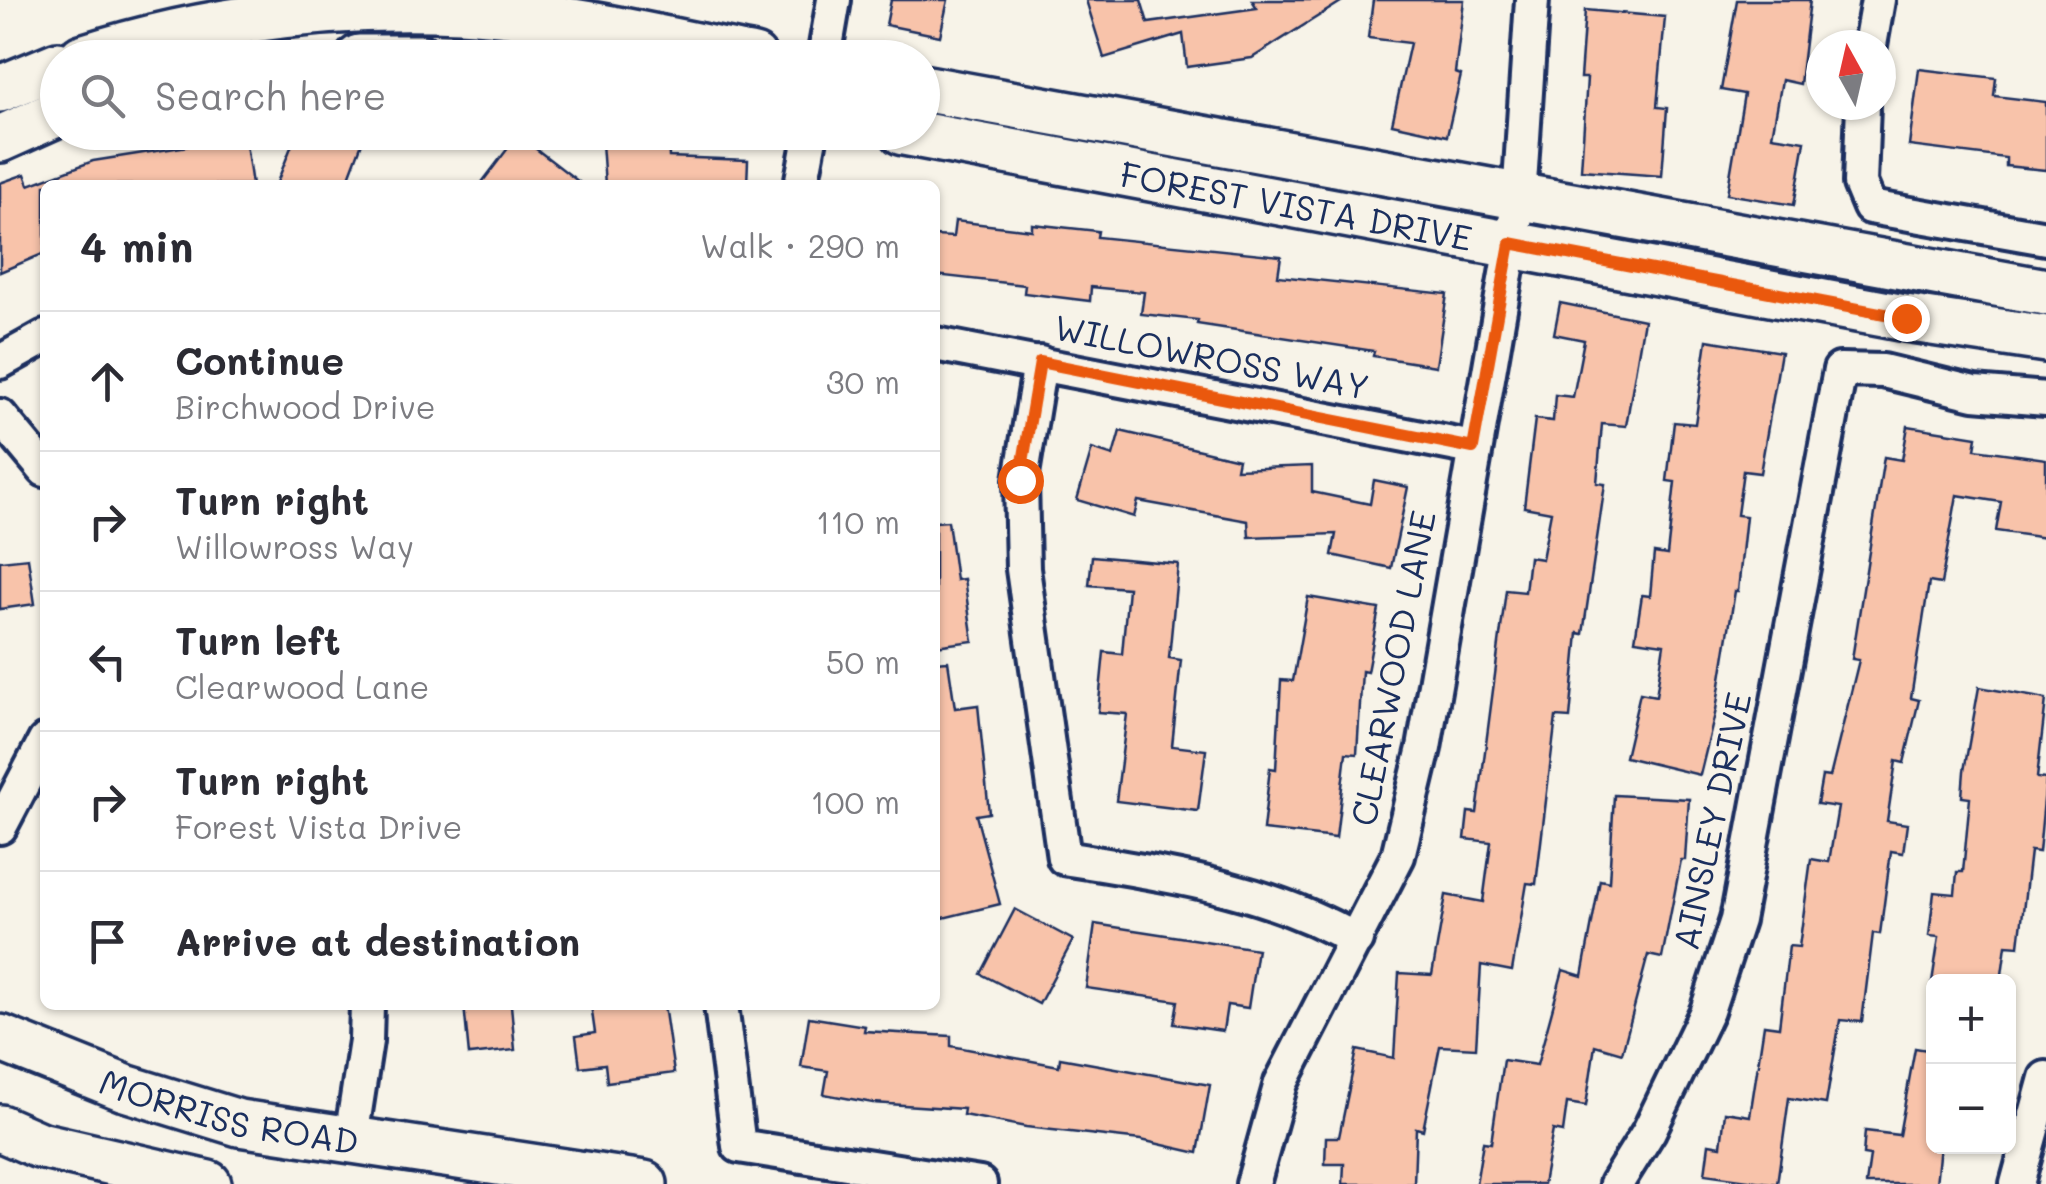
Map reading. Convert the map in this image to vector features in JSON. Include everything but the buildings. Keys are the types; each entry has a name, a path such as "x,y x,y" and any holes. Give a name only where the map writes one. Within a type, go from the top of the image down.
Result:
{"main road":[{"path":"139,40 251,18 352,7 462,9 654,40"},
{"path":"0,89 40,73"},
{"name":"FOREST VISTA DRIVE","path":"940,91 2046,292"},
{"path":"0,139 40,122"},
{"name":"FOREST VISTA DRIVE","path":"940,139 1906,318 2046,339"},
{"name":"MORRISS ROAD","path":"0,1038 110,1083 239,1122 351,1138 548,1176 644,1184"},
{"path":"0,1128 38,1144 208,1184"}],"street":[{"path":"827,40 834,0"},
{"name":"CLEARWOOD LANE","path":"1253,1184 1281,1084 1398,856 1424,748 1519,199 1532,0"},
{"path":"1873,30 1878,0"},
{"path":"1862,120 1860,183 1870,207 2046,238"},
{"path":"802,180 807,150"},
{"path":"0,362 40,340"},
{"name":"WILLOWROSS WAY","path":"940,345 1473,448"},
{"path":"1040,362 1020,480 1023,569 1064,858 1264,896 1312,914 1356,940"},
{"name":"AINSLEY DRIVE","path":"1616,1184 1649,1131 1707,1010 1737,920 1840,370 1883,371 1974,392 2046,398"},
{"path":"0,416 40,464"},
{"path":"0,827 40,751"},
{"path":"351,1138 367,1010"},
{"path":"722,1010 739,1146 980,1184"},
{"path":"2017,1184 2046,1078"}],"route":[{"path":"1020,480 1040,362 1473,448 1510,243 1906,318"}]}
